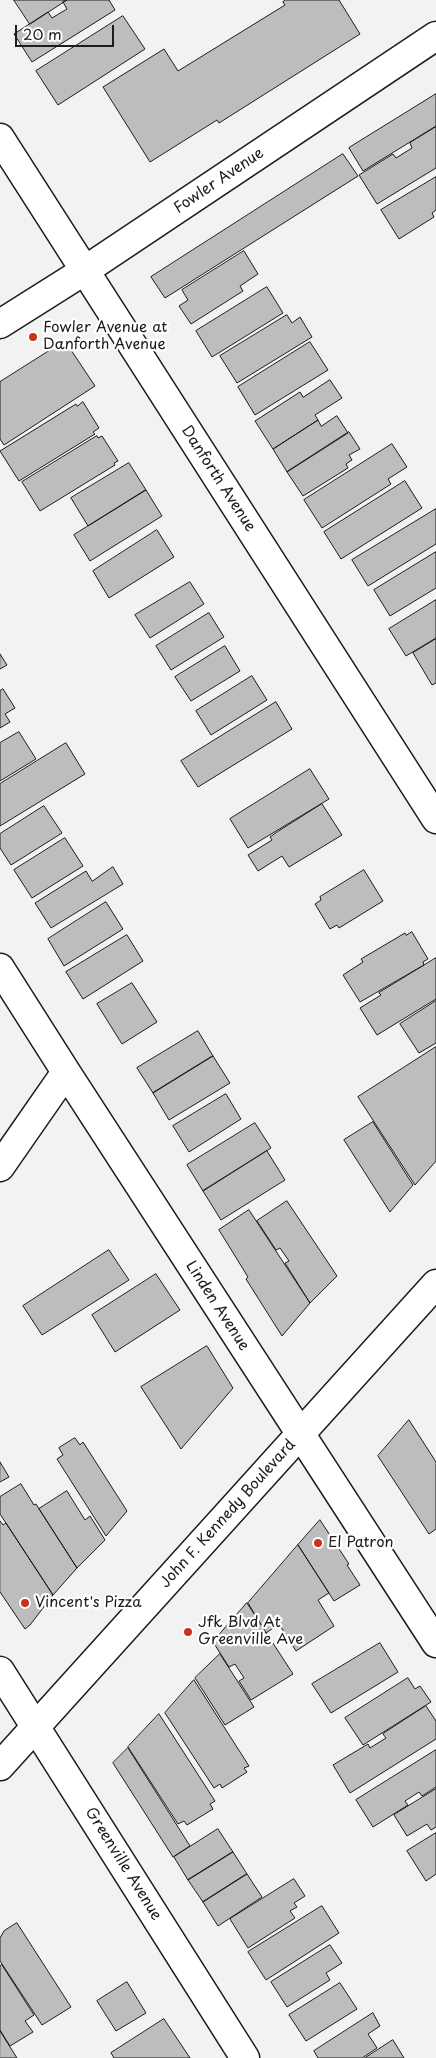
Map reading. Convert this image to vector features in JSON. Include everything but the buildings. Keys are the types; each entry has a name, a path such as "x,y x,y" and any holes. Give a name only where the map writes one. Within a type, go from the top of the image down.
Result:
{"street":[{"name":"Fowler Avenue","path":"0,324 84,271 436,36"},
{"name":"Danforth Avenue","path":"0,138 436,819"},
{"name":"Linden Avenue","path":"0,968 436,1644"},
{"path":"0,1167 66,1072"},
{"name":"John F. Kennedy Boulevard","path":"0,1766 436,1284"},
{"name":"Greenville Avenue","path":"0,1671 245,2058"}],"place":[{"name":"Fowler Avenue at Danforth Avenue","path":"33,337"},
{"name":"El Patron","path":"318,1543"},
{"name":"Vincent's Pizza","path":"25,1603"},
{"name":"Jfk Blvd At Greenville Ave","path":"188,1632"}]}
